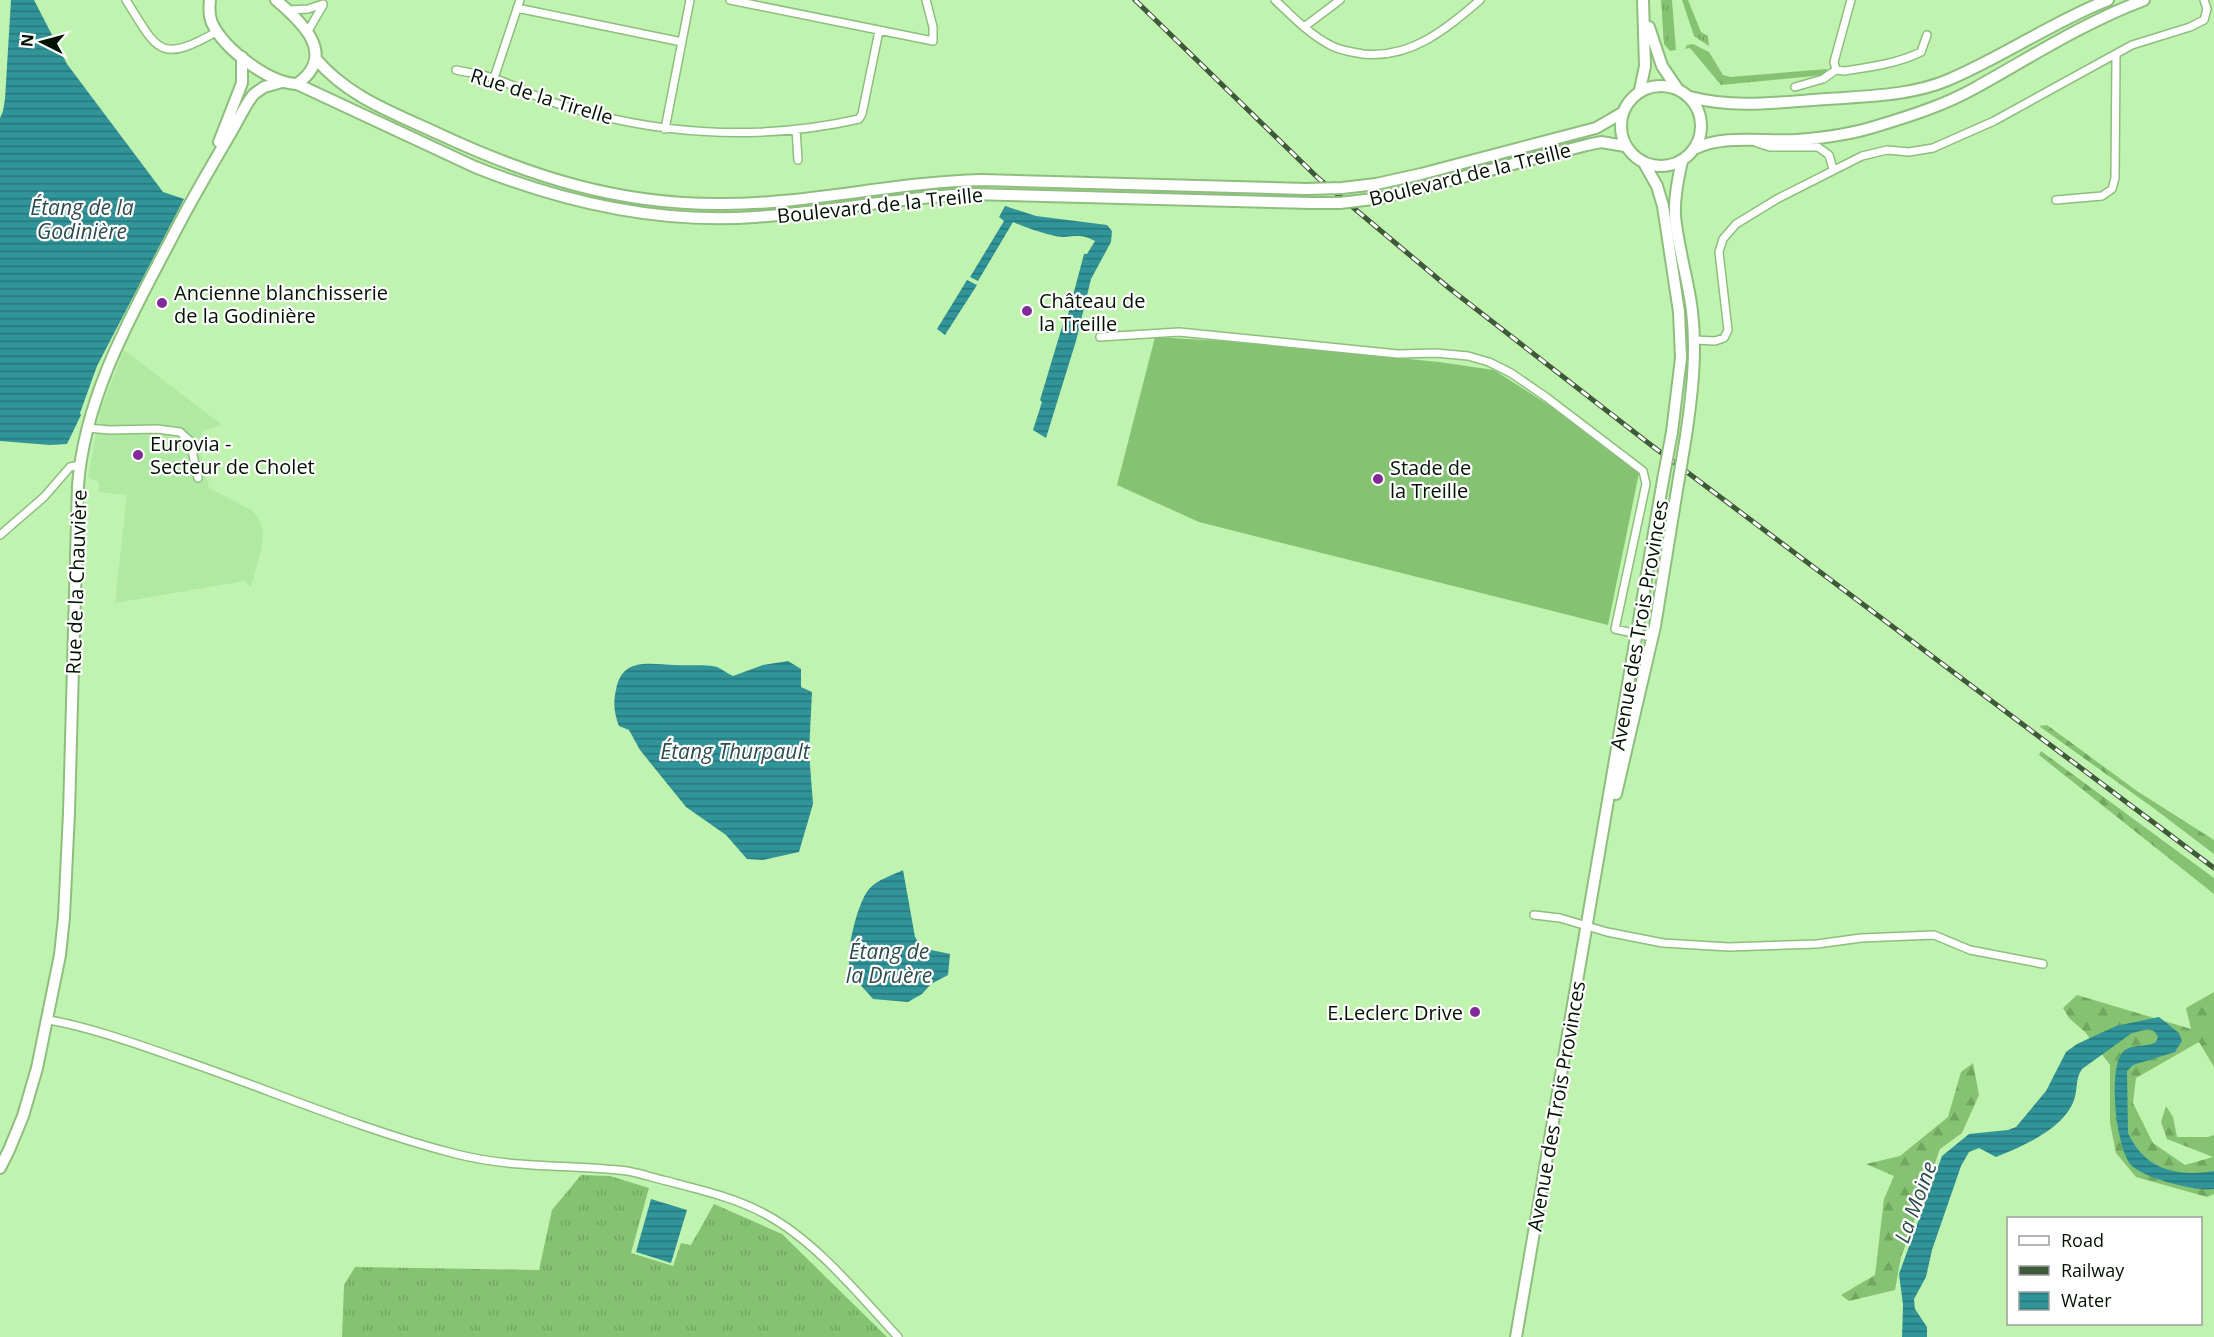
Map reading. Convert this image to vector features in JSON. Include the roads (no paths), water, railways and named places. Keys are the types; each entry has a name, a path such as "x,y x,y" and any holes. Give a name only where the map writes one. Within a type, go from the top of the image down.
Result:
{"main road":[{"path":"210,0 209,12 218,31 243,57 282,82"},
{"path":"276,0 308,31 312,40 316,59 308,75 297,84"},
{"path":"1690,97 1726,104 1754,105 1875,96 1917,90 1947,81 2077,12 2108,0"},
{"path":"1677,88 1651,86 1640,90 1622,113 1620,130 1625,146 1644,163 1658,165 1682,160 1694,149 1716,141 1798,140 1877,126 1938,105 1974,88 2087,24 2144,0"},
{"path":"1644,5 1653,42 1662,66 1677,88 1690,97 1698,109 1701,122 1700,136 1694,149"},
{"path":"1640,90 1645,66 1644,5"},
{"name":"Rue de la Chauvière","path":"208,170 242,83 243,57"},
{"name":"Boulevard de la Treille","path":"316,59 328,74 351,92 492,158 568,184 657,201 724,204 932,181 1342,188 1376,184 1421,174 1596,128 1622,113"},
{"name":"Boulevard de la Treille","path":"282,82 297,84 504,179 570,200 641,214 703,218 756,217 912,198 968,194 1340,203 1380,198 1580,146 1601,142 1625,146"},
{"name":"Rue de la Chauvière","path":"0,1168 23,1116 37,1068 49,1020 64,918 80,465 87,429 110,361 208,170 254,94 264,87 282,82"},
{"path":"1682,160 1676,184 1675,214 1692,311 1694,340"},
{"name":"Avenue des Trois Provinces","path":"1516,1337 1664,480 1681,358 1678,312 1663,206 1657,186 1644,163"},
{"name":"Avenue des Trois Provinces","path":"1596,876 1655,626 1686,436 1694,376 1694,340"}],"street":[{"path":"126,0 149,39 165,48 175,50 189,47 218,31"},
{"path":"494,78 520,0"},
{"path":"665,129 690,0"},
{"path":"730,0 933,41 933,27 926,0"},
{"path":"1275,0 1304,27 1324,41 1345,51 1370,54 1390,54 1422,44 1480,0"},
{"path":"1304,27 1340,0"},
{"path":"1836,70 1834,62 1851,0"},
{"path":"2077,12 2094,0"},
{"path":"1694,340 1715,341 1724,338 1728,330 1719,252 1722,239 1736,224 1777,199 1862,156 1887,150 1909,152 1933,148 1994,122 2055,86 2116,56 2132,45 2190,27 2204,20 2207,9 2204,0"},
{"path":"288,10 308,9 325,2"},
{"path":"308,31 325,2"},
{"path":"517,8 682,42"},
{"name":"Rue de la Tirelle","path":"456,70 494,78 554,103 665,129 720,133 796,129 859,119 862,114 879,31"},
{"path":"1795,87 1823,80 1836,70 1844,71 1910,57 1921,52 1927,35"},
{"path":"2056,200 2102,196 2112,189 2115,178 2116,56"},
{"path":"796,129 798,160"},
{"path":"1752,141 1770,147 1818,147 1829,154 1833,169"},
{"path":"1100,337 1179,332 1398,354 1460,355 1489,362 1546,397 1643,471 1646,484 1615,629 1646,636 1655,626"},
{"path":"87,429 157,429 180,432 190,441 198,478"},
{"path":"0,535 45,496 70,467 80,465"},
{"path":"1534,915 1663,943 1729,946 1817,944 1861,938 1934,935 1970,950 2043,964"},
{"path":"49,1020 124,1040 227,1075 340,1119 455,1154 528,1166 629,1172 745,1205 780,1223 815,1252 858,1293 898,1337"}],"water":[{"name":"Étang de la Godinière","path":"11,0 34,0 67,64 163,192 184,199 97,366 81,415 67,444 0,441 0,118 5,99"},
{"path":"1005,206 1036,216 1107,225 1112,231 1111,242 1091,279 1076,341 1046,438 1033,430 1042,402 1040,400 1065,317 1067,318 1084,254 1087,254 1095,241 1083,236 1052,235 1013,222 978,281 970,277 1004,221 999,217"},
{"path":"967,280 977,285 945,335 937,329"},
{"name":"Étang Thurpault","path":"788,661 801,669 801,687 812,692 809,752 813,804 799,852 763,860 747,859 726,835 686,807 640,750 629,730 619,726 614,699 619,679 630,667 638,665 712,666 733,676 763,665"},
{"name":"Étang de la Druère","path":"903,870 915,937 922,948 950,954 948,975 931,984 922,994 908,1002 873,999 850,969 849,957 854,924 861,903 870,888"},
{"path":"2159,1017 2179,1033 2182,1041 2175,1052 2133,1065 2127,1071 2128,1133 2143,1155 2164,1168 2187,1173 2214,1171 2214,1189 2171,1183 2147,1175 2131,1165 2126,1156 2121,1143 2116,1109 2115,1076 2118,1062 2125,1050 2152,1044 2158,1037 2149,1029 2132,1033 2082,1069 2069,1110 2052,1128 2041,1136 1996,1157 1979,1148 1969,1152 1961,1166 1932,1250 1926,1277 1914,1299 1915,1309 1927,1327 1927,1337 1902,1337 1903,1305 1899,1274 1942,1156 1969,1134 2016,1127 2046,1091 2066,1052 2077,1044 2116,1026"},
{"path":"651,1199 687,1210 671,1263 636,1252"}],"railway":[{"path":"1135,0 1318,178 1449,288 1647,442 2214,868"}],"place":[{"name":"Ancienne blanchisserie de la Godinière","path":"162,303"},
{"name":"Château de la Treille","path":"1027,311"},
{"name":"Eurovia - Secteur de Cholet","path":"138,455"},
{"name":"Stade de la Treille","path":"1378,479"},
{"name":"E.Leclerc Drive","path":"1475,1012"}],"water label":[{"name":"La Moine","path":"1915,1202"}]}
